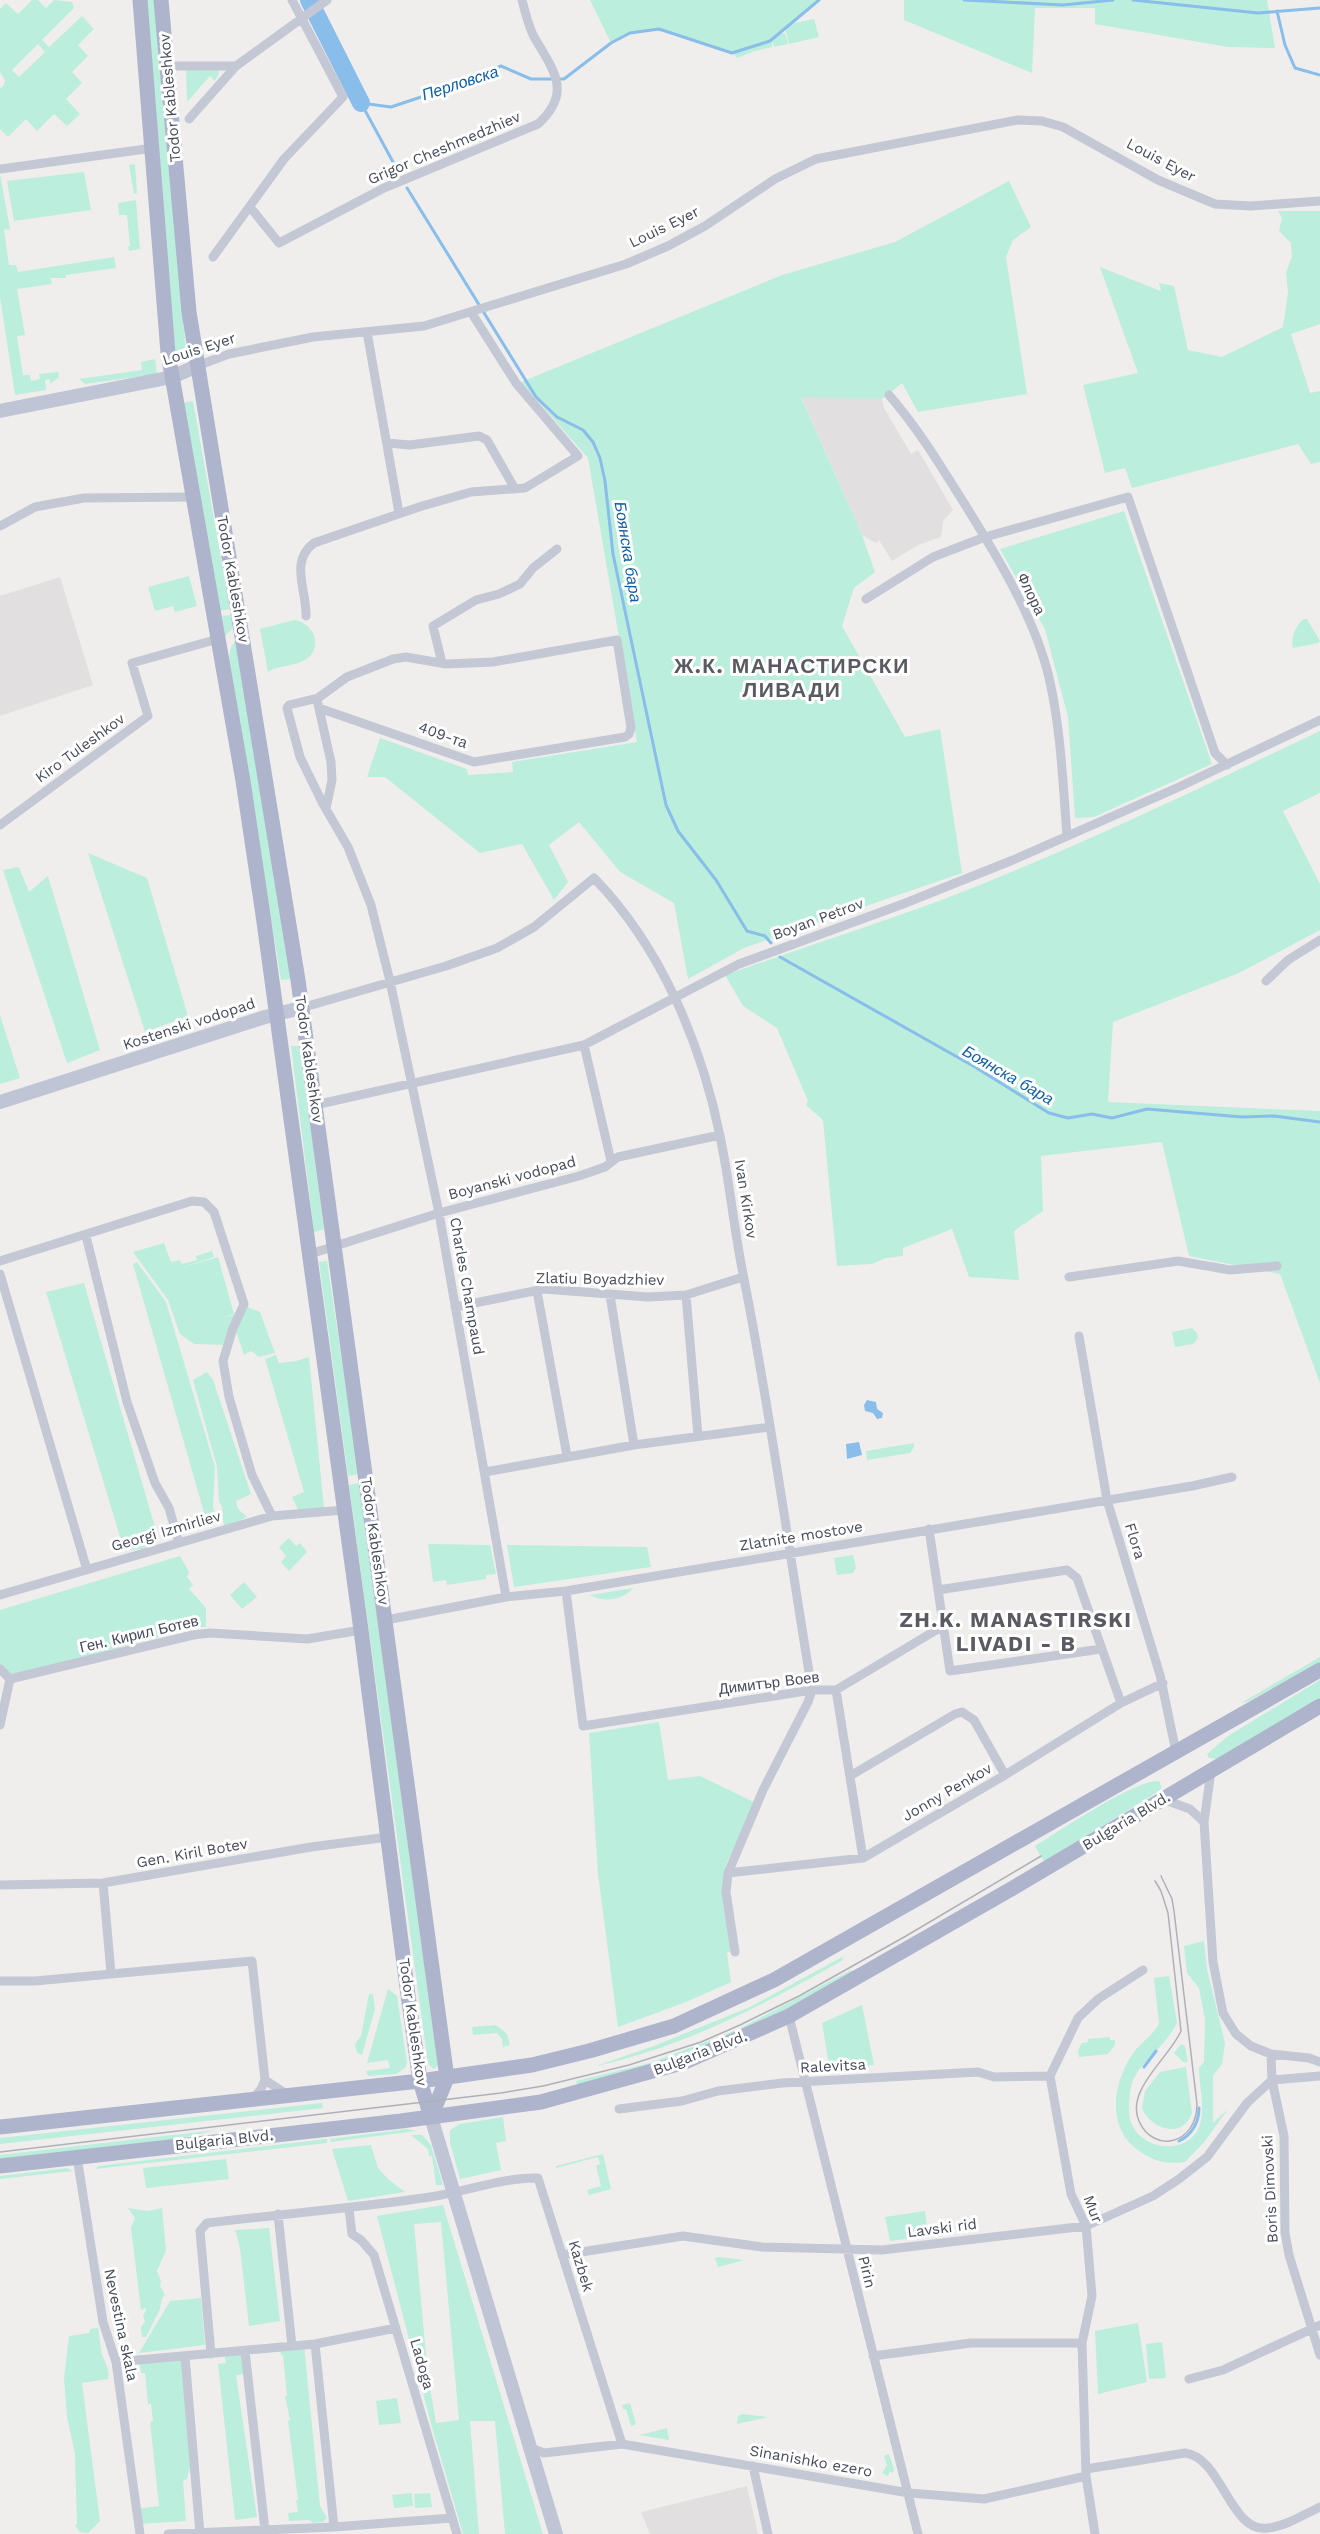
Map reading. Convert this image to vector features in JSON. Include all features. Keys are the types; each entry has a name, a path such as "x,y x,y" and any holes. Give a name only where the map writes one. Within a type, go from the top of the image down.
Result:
{"main road":[{"name":"Todor Kableshkov","path":"140,0 168,348 243,781 278,1014 362,1630 420,2081 556,2534"},
{"name":"Todor Kableshkov","path":"161,0 185,274 197,366 253,696 301,1008 447,2078 431,2117"},
{"name":"Louis Eyer","path":"0,411 172,377 197,366"},
{"name":"Kostenski vodopad","path":"0,1102 301,1008"},
{"path":"0,2127 447,2078 532,2065 674,2026 774,1980 1320,1670"},
{"name":"Bulgaria Blvd.","path":"0,2166 431,2117 542,2102 621,2082 685,2062 789,2016 1320,1706"}],"street":[{"path":"213,257 297,143 343,97 303,17 292,0"},
{"path":"189,119 236,66 327,0"},
{"name":"Grigor Cheshmedzhiev","path":"250,207 279,243 384,188 538,124 552,109 559,86 555,72 532,33 522,0"},
{"path":"168,66 236,66"},
{"name":"Louis Eyer","path":"197,366 229,354 304,339 424,326 479,310 626,264 668,246 705,226 782,175 816,159 1018,120 1042,121 1063,127 1158,180 1215,204 1251,206 1320,201"},
{"path":"0,169 153,148"},
{"path":"306,616 306,599 300,562 307,548 314,543 399,513 471,492 525,488 578,456 516,383 479,310"},
{"path":"367,332 399,513"},
{"name":"Флора","path":"889,395 914,424 985,537 1037,640 1050,682 1061,763 1067,836"},
{"path":"387,443 410,445 479,436 487,440 515,489"},
{"path":"0,526 35,507 84,498 192,497"},
{"path":"866,599 933,557 985,537 1128,497 1215,753 1227,765"},
{"path":"326,808 332,780 331,762 318,703 347,677 380,662 406,657 442,663 433,626 476,600 499,594 520,584 532,568 557,549"},
{"name":"Kiro Tuleshkov","path":"0,825 148,716 132,663 218,639"},
{"name":"409-та","path":"318,703 474,762 625,737 629,734 631,728 616,640 493,662 442,663"},
{"name":"Charles Champaud","path":"318,703 289,705 287,708 300,757 348,847 371,905 390,981 439,1213 506,1597"},
{"name":"Boyan Petrov","path":"315,1105 584,1045 739,964 903,904 1067,836 1227,765 1320,720"},
{"name":"Kostenski vodopad","path":"301,1008 472,958 503,945 548,917 594,878"},
{"name":"Ivan Kirkov","path":"594,878 630,921 660,968 703,1071 720,1135 743,1277 758,1346 788,1553 812,1690"},
{"path":"1266,981 1288,960 1320,940"},
{"path":"584,1045 611,1161"},
{"name":"Boyanski vodopad","path":"310,1254 439,1213 579,1176 605,1167 618,1156 720,1135"},
{"path":"0,1261 192,1201 204,1202 214,1212 244,1304 233,1328 223,1361 229,1397 252,1475 272,1516"},
{"path":"86,1236 127,1402 155,1483 169,1508 179,1543"},
{"path":"1069,1276 1178,1261 1230,1270 1277,1266"},
{"path":"0,1274 87,1570"},
{"name":"Zlatiu Boyadzhiev","path":"455,1307 537,1291 648,1297 686,1294 743,1277"},
{"path":"537,1291 567,1456"},
{"path":"686,1294 698,1437"},
{"path":"610,1295 634,1445"},
{"name":"Flora","path":"1079,1336 1107,1500 1162,1683 1176,1752"},
{"path":"485,1472 634,1445 770,1427"},
{"name":"Zlatnite mostove","path":"386,1620 506,1597 566,1591 1232,1477"},
{"name":"Georgi Izmirliev","path":"1,1592 87,1570 272,1516 344,1510"},
{"path":"929,1529 950,1671 1101,1649"},
{"path":"938,1590 1067,1570 1077,1578 1121,1703"},
{"name":"Димитър Воев","path":"566,1591 583,1726 812,1690 836,1690 943,1626"},
{"name":"Ген. Кирил Ботев","path":"10,1679 193,1635 210,1633 307,1639 362,1630"},
{"path":"0,1669 10,1679 0,1725"},
{"name":"Jonny Penkov","path":"728,1873 863,1858 1005,1776 1121,1703 1162,1683"},
{"path":"735,1952 726,1892 728,1873 764,1790 812,1690"},
{"path":"836,1690 863,1858"},
{"path":"850,1776 962,1712 974,1720 1005,1776"},
{"path":"1211,1771 1204,1822 1213,1962 1228,2024 1243,2040 1270,2054 1310,2058 1320,2062"},
{"path":"1162,1799 1190,1809 1204,1822"},
{"name":"Gen. Kiril Botev","path":"0,1885 103,1883 388,1837"},
{"path":"103,1883 111,1973"},
{"path":"0,1981 35,1981 252,1961 265,2080 252,2100"},
{"path":"1050,2076 1078,2018 1098,1999 1143,1970"},
{"name":"Pirin","path":"789,2016 918,2534"},
{"name":"Boris Dimovski","path":"1270,2054 1272,2080 1284,2136 1284,2209 1289,2255 1316,2327 1320,2355"},
{"name":"Ralevitsa","path":"619,2109 682,2101 718,2091 806,2082 978,2072 994,2076 1050,2076"},
{"name":"Mur","path":"1050,2076 1071,2194 1086,2226 1092,2296 1082,2343 1086,2472 1095,2534"},
{"path":"1272,2080 1320,2076"},
{"path":"265,2080 290,2096"},
{"name":"Lavski rid","path":"562,2255 683,2236 762,2247 882,2250 1086,2226 1153,2196 1179,2179 1207,2157 1247,2103 1272,2080"},
{"name":"Nevestina skala","path":"77,2157 103,2322 116,2362 140,2534"},
{"name":"Kazbek","path":"454,2193 521,2177 538,2178 622,2444"},
{"path":"211,2354 200,2232 207,2223 278,2214 349,2209 454,2193"},
{"name":"Ladoga","path":"349,2209 352,2234 361,2240 374,2255 457,2534"},
{"path":"278,2214 292,2346"},
{"path":"1189,2379 1223,2370 1316,2327"},
{"path":"116,2362 315,2344 396,2328"},
{"path":"873,2356 971,2343 1082,2343"},
{"path":"315,2344 334,2527"},
{"path":"245,2351 265,2530"},
{"path":"185,2356 200,2533"},
{"name":"Sinanishko ezero","path":"531,2448 544,2453 622,2444 909,2493 984,2499 1086,2472 1185,2453 1195,2454 1205,2462 1245,2521 1256,2527 1265,2529 1284,2524 1320,2507"},
{"path":"753,2466 768,2534"},
{"path":"168,2534 334,2527 452,2518"}],"shaded area":[{"path":"801,396 882,399 884,408 911,454 918,450 953,510 943,521 941,537 918,545 892,561 879,540 876,543 862,535"},
{"path":"60,577 93,685 0,716 0,596"},
{"path":"747,2486 758,2534 650,2534 641,2512"}],"green space":[{"path":"32,0 38,0 46,8 54,0 72,2 74,8 42,40 49,47 82,16 94,29 78,45 88,56 72,72 82,83 66,99 80,114 67,126 54,114 37,131 26,119 8,137 0,129 0,89 5,80 0,72 0,9 6,3 18,14","holes":["38,44 45,52 19,77 12,70"]},
{"path":"145,0 155,0 186,351 175,352"},
{"path":"590,0 819,0 790,24 814,19 819,37 789,44 785,28 778,34 785,33 788,44 774,47 772,39 772,47 737,58 733,52 659,31 645,31 629,35 611,43"},
{"path":"904,0 1267,0 1275,48 1228,47 1095,24 1095,8 1035,8 1032,73 904,20"},
{"path":"218,69 219,73 215,81 210,76 187,102 186,70"},
{"path":"135,164 137,193 134,194 129,165"},
{"path":"84,172 91,210 14,221 7,181"},
{"path":"0,174 10,229 4,230 9,265 16,265 18,272 114,257 116,268 66,275 66,278 50,278 52,284 17,289 25,335 17,336 23,375 30,375 31,381 40,379 39,374 58,372 59,377 50,384 50,379 45,380 46,390 15,395 0,297"},
{"path":"1009,181 1031,227 1013,240 1006,257 1027,394 918,412 902,383 882,399 801,397 862,535 875,572 854,588 842,626 905,737 940,729 962,873 744,948 688,979 674,903 620,872 579,822 549,845 568,882 554,900 522,844 480,853 385,777 367,777 380,738 467,769 468,775 513,772 512,762 637,742 588,458 521,382 782,275 895,242"},
{"path":"136,200 140,249 129,251 127,215 119,215 118,203"},
{"path":"1278,211 1320,211 1320,324 1291,334 1310,393 1320,391 1320,462 1311,464 1298,444 1132,488 1125,468 1105,473 1083,385 1138,373 1100,267 1161,291 1159,283 1174,286 1188,350 1222,357 1283,327 1288,292 1286,272 1292,257 1291,243 1279,231 1282,218"},
{"path":"155,359 157,374 85,384 79,379 142,370 141,362"},
{"path":"193,401 230,609 220,611 182,403"},
{"path":"1124,511 1212,764 1094,817 1075,818 1068,717 1045,629 1000,549"},
{"path":"189,576 197,606 175,612 173,606 155,611 148,587"},
{"path":"231,615 234,627 225,636 222,616"},
{"path":"1304,619 1307,619 1320,641 1293,648 1294,632"},
{"path":"294,620 305,624 313,633 315,643 311,655 302,662 268,672 260,629"},
{"path":"236,640 291,979 281,980 230,669 230,650"},
{"path":"1320,731 1320,793 1283,811 1320,884 1320,930 1239,973 1113,1022 1108,1102 1320,1111 1320,1383 1280,1274 1189,1256 1162,1142 1041,1156 1043,1211 1014,1231 1019,1280 969,1277 952,1229 903,1248 903,1256 886,1258 872,1264 837,1266 823,1120 806,1105 808,1101 777,1028 743,1006 725,975 912,911 988,882 1131,820"},
{"path":"88,853 147,878 188,1016 145,1032"},
{"path":"19,867 29,892 48,876 100,1050 67,1063 3,870"},
{"path":"0,1015 20,1078 0,1084"},
{"path":"291,1046 300,1046 324,1229 314,1232"},
{"path":"164,1243 171,1262 180,1260 182,1264 197,1260 196,1256 212,1251 214,1257 177,1269 218,1257 234,1314 221,1318 238,1314 226,1345 194,1344 180,1334 168,1300 133,1252"},
{"path":"327,1261 359,1474 348,1476 319,1262"},
{"path":"137,1262 166,1302 215,1467 213,1506 216,1517 205,1516 133,1264"},
{"path":"84,1283 159,1541 144,1549 124,1550 46,1292"},
{"path":"245,1306 260,1312 275,1353 259,1357 251,1351 244,1355 235,1328"},
{"path":"1192,1328 1198,1338 1193,1344 1175,1347 1172,1332"},
{"path":"276,1355 279,1363 309,1357 324,1508 298,1510 292,1497 304,1492 265,1359"},
{"path":"207,1372 213,1380 251,1494 236,1501 238,1509 247,1517 224,1528 222,1507 219,1501 217,1467 193,1380"},
{"path":"914,1443 910,1453 867,1460 866,1451"},
{"path":"359,1483 438,2066 434,2069 428,2064 349,1485"},
{"path":"289,1538 296,1546 300,1543 307,1552 289,1571 281,1562 286,1556 279,1547"},
{"path":"428,1544 490,1545 496,1574 486,1575 486,1579 447,1585 446,1580 433,1582"},
{"path":"507,1545 647,1547 651,1567 514,1587"},
{"path":"853,1555 856,1567 853,1573 837,1575 834,1558"},
{"path":"180,1556 189,1572 187,1577 193,1585 189,1589 206,1608 206,1627 196,1627 11,1677 0,1665 0,1610"},
{"path":"244,1582 257,1597 242,1609 230,1595"},
{"path":"633,1588 619,1598 613,1599 601,1599 590,1595"},
{"path":"1320,1657 1320,1662 1249,1701 1241,1703"},
{"path":"1320,1680 1320,1699 1218,1759 1209,1758 1207,1754 1228,1736"},
{"path":"659,1722 668,1780 700,1776 756,1803 726,1864 722,1884 732,1950 727,1953 731,1982 686,2002 618,2027 598,1874 589,1733"},
{"path":"1159,1781 1162,1788 1156,1793 1044,1862 1035,1846 1115,1797 1148,1783"},
{"path":"1204,1941 1207,1969 1225,2043 1222,2064 1213,2076 1213,2123 1228,2109 1205,2141 1185,2162 1164,2162 1145,2155 1124,2136 1116,2111 1116,2098 1123,2071 1129,2059 1159,2024 1154,1978 1169,1976 1177,2022 1133,2080 1129,2102 1130,2117 1138,2134 1146,2140 1166,2146 1176,2146 1186,2142 1199,2127 1202,2098 1199,2068 1204,2062 1205,2019 1199,1988 1187,1973 1184,1946"},
{"path":"842,1957 843,1960 754,2008 692,2036 629,2058 596,2066 654,2046 750,2007"},
{"path":"851,1970 853,1973 739,2033 660,2063 578,2087 576,2081 650,2063 737,2030"},
{"path":"388,1989 397,1996 407,2063 405,2068 396,2074 368,2076 366,2071 390,2068 388,2060 367,2063"},
{"path":"369,1994 373,1994 375,2009 362,2055 357,2053 355,2044 361,2036"},
{"path":"862,2005 874,2065 830,2071 822,2023"},
{"path":"496,2025 507,2034 510,2045 503,2047 502,2039 497,2033 473,2035 472,2027"},
{"path":"1110,2037 1110,2040 1115,2040 1115,2045 1108,2054 1079,2057 1078,2050 1082,2043 1088,2042 1088,2039"},
{"path":"1181,2044 1185,2046 1188,2062 1183,2062 1174,2053"},
{"path":"1186,2067 1192,2113 1182,2127 1167,2129 1159,2126 1146,2115 1142,2108 1145,2091 1160,2072"},
{"path":"322,2103 323,2108 0,2144 0,2138"},
{"path":"503,2117 506,2141 496,2143 501,2170 460,2179 450,2143 450,2130 460,2124"},
{"path":"407,2129 416,2131 331,2142 330,2139"},
{"path":"216,2130 178,2139 0,2159 0,2155"},
{"path":"411,2135 422,2135 431,2145 443,2185 436,2185 432,2156 429,2156 428,2149"},
{"path":"327,2139 327,2143 95,2169 98,2166"},
{"path":"371,2145 378,2168 405,2192 348,2201 332,2149"},
{"path":"603,2154 611,2189 589,2195 587,2190 601,2186 596,2166 600,2164 598,2157 556,2168 556,2166"},
{"path":"226,2159 229,2179 146,2188 143,2168"},
{"path":"67,2168 73,2171 0,2179 0,2176"},
{"path":"443,2205 543,2534 505,2534 495,2421 470,2421 479,2534 463,2534 431,2424 377,2216","holes":["441,2222 459,2420 436,2423 428,2376 414,2224"]},
{"path":"128,2208 148,2211 162,2208 166,2250 157,2271 161,2281 160,2286 165,2295 146,2337 142,2337 141,2327 145,2322 143,2316 146,2310 145,2308 141,2310 131,2228 135,2218"},
{"path":"925,2211 928,2236 890,2241 885,2217"},
{"path":"269,2228 280,2321 249,2326 240,2248 235,2230"},
{"path":"715,2258 744,2260 718,2267"},
{"path":"201,2298 205,2345 139,2353 170,2301"},
{"path":"1138,2323 1147,2382 1098,2394 1095,2331"},
{"path":"98,2328 108,2379 82,2383 100,2521 88,2533 80,2532 75,2526 77,2524 75,2454 67,2417 64,2378 69,2336 89,2333 90,2329"},
{"path":"1162,2342 1166,2378 1149,2379 1146,2344"},
{"path":"304,2345 320,2506 327,2518 323,2522 313,2523 309,2520 289,2521 288,2513 298,2512 296,2500 298,2500 288,2421 290,2420 285,2396 287,2396 283,2355 280,2350"},
{"path":"243,2352 246,2374 236,2375 257,2517 235,2520 218,2364 226,2363 224,2354"},
{"path":"185,2356 190,2467 187,2479 183,2481 186,2521 140,2524 137,2509 159,2506 150,2422 153,2421 151,2404 148,2404 145,2373 141,2373 139,2361"},
{"path":"397,2398 401,2423 379,2425 376,2401"},
{"path":"630,2403 636,2424 631,2426 626,2409 623,2409 622,2405"},
{"path":"742,2414 768,2417 737,2424 738,2416"},
{"path":"667,2428 669,2440 640,2435"},
{"path":"889,2454 894,2469 893,2473 890,2472 888,2476 882,2473 887,2465 884,2456"},
{"path":"412,2493 413,2506 394,2508 392,2495"},
{"path":"430,2493 432,2507 415,2508 414,2494"}],"water":[{"path":"867,1400 876,1402 877,1409 883,1413 882,1418 877,1419 873,1413 865,1411 864,1405"},
{"path":"859,1442 862,1455 847,1459 846,1444"}],"waterway":[{"name":"Перловска","path":"309,0 361,103"},
{"name":"Перловска","path":"559,79 564,79 611,43 630,33 659,29 732,53 770,41 819,0"},
{"name":"Перловска","path":"964,0 1063,5 1113,0"},
{"name":"Перловска","path":"1133,0 1258,13 1320,8"},
{"name":"Перловска","path":"1277,11 1285,45 1295,68 1320,75"},
{"name":"Перловска","path":"361,103 391,107 451,87 501,66 531,79 552,79"},
{"name":"Боянска бара","path":"361,103 399,173"},
{"name":"Боянска бара","path":"407,188 536,397 557,417 583,430 593,442 600,458 605,481 613,554 666,805 678,831 716,880 747,931 765,936 771,943"},
{"name":"Боянска бара","path":"780,957 975,1067 1049,1113 1068,1118 1092,1114 1112,1118 1147,1109 1242,1117 1274,1116 1320,1122"},
{"path":"1144,2067 1156,2051"},
{"path":"1179,2141 1194,2128 1199,2108"}],"tram line":[{"path":"0,2152 501,2093 543,2086 629,2065 701,2042 799,1996 1041,1856"},
{"path":"1155,1881 1168,1913 1181,2031 1143,2086 1136,2109 1139,2121 1146,2131 1154,2138 1164,2141 1182,2136 1190,2129 1195,2118 1197,2104 1174,1911 1172,1899 1161,1876"}],"district":[{"name":"Ж.К. МАНАСТИРСКИ ЛИВАДИ","path":"792,677"},
{"name":"ZH.K. MANASTIRSKI LIVADI - B","path":"1016,1631"}]}
